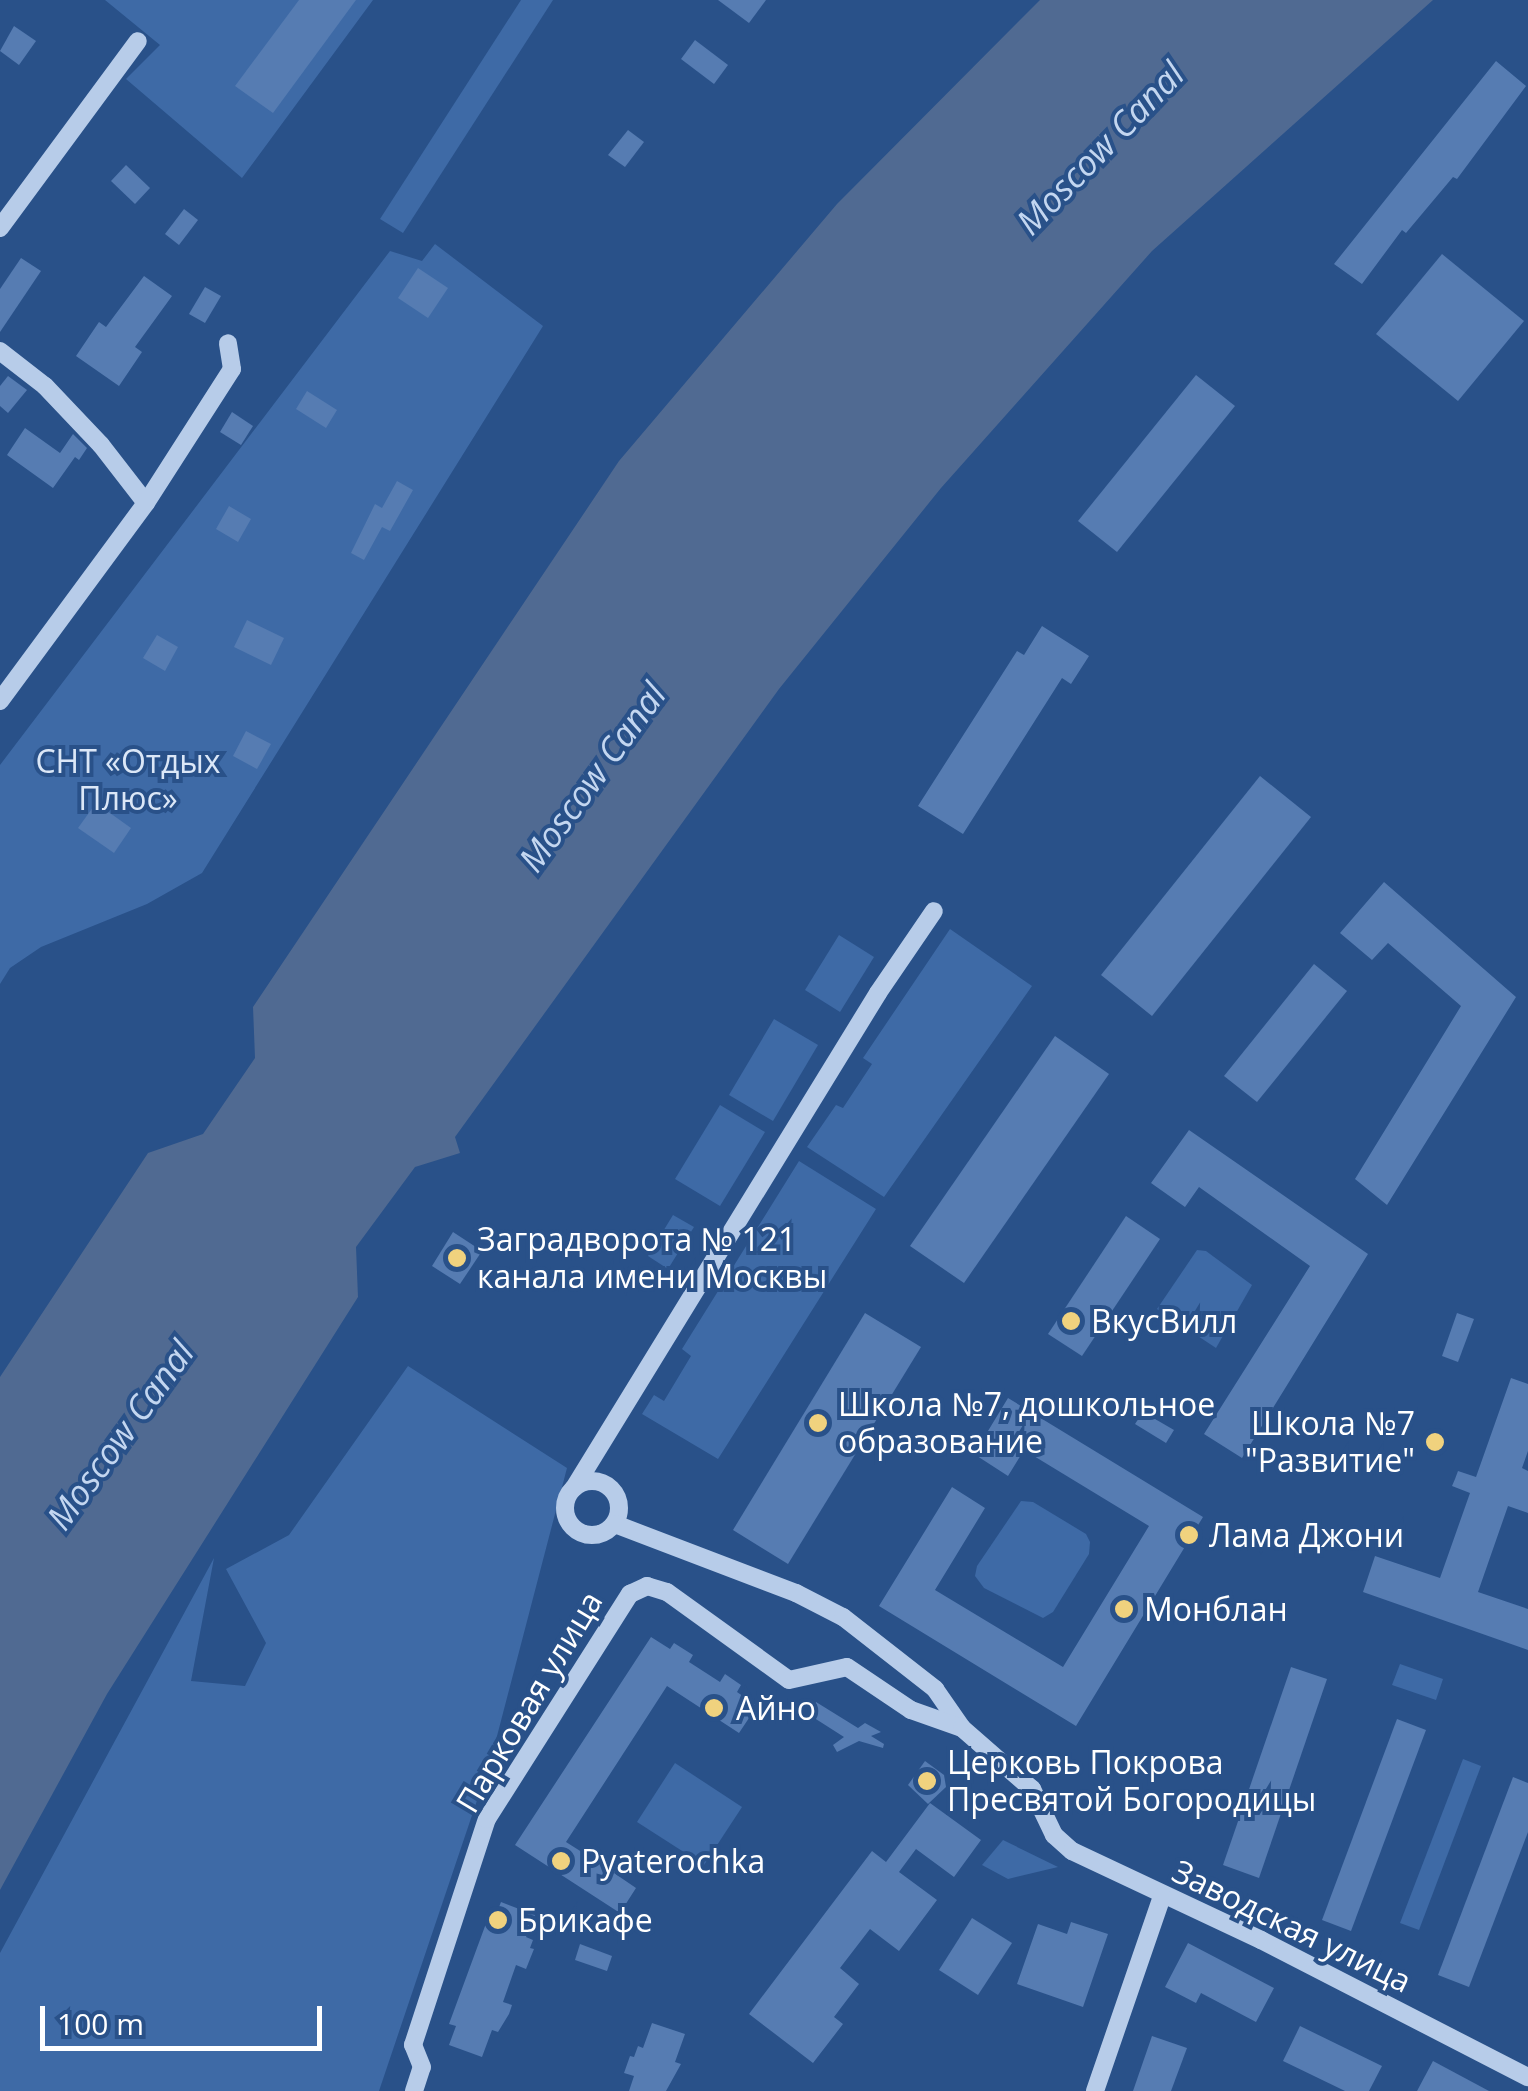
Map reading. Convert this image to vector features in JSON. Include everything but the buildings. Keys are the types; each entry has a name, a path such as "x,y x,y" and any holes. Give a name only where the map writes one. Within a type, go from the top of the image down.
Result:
{"street":[{"path":"0,228 138,41"},
{"path":"0,701 146,503 232,370 228,343"},
{"path":"0,351 56,398 101,445 146,503"},
{"path":"574,1488 598,1482 613,1491 620,1508 615,1524 602,1534 578,1531 566,1510 574,1488 878,994 934,911"},
{"path":"615,1524 796,1593 842,1617 935,1689 962,1728"},
{"name":"Парковая улица","path":"414,2091 422,2067 413,2045 487,1819 630,1594 646,1586 667,1592 789,1680 847,1667 924,1716 962,1728 1032,1789 1046,1814"},
{"name":"Заводская улица","path":"1046,1814 1054,1835 1072,1850 1162,1896 1262,1940 1528,2076"},
{"path":"1095,2091 1162,1896"}],"green space":[{"path":"105,0 373,0 242,178 126,79 160,45"},
{"path":"521,0 553,0 403,233 380,219"},
{"name":"СНТ «Отдых Плюс»","path":"435,244 543,326 202,873 147,904 41,947 10,968 0,984 0,765 390,251 422,261"},
{"path":"950,929 1032,986 884,1197 807,1147 836,1105 843,1108 872,1064 863,1058"},
{"path":"839,935 874,957 840,1012 805,990"},
{"path":"774,1019 818,1045 773,1121 729,1095"},
{"path":"720,1105 765,1132 720,1206 675,1179"},
{"path":"799,1161 876,1209 718,1459 642,1414 654,1395 664,1401 691,1356 682,1349"},
{"path":"673,1215 694,1227 668,1269 648,1256"},
{"path":"1197,1250 1206,1251 1252,1285 1216,1348 1157,1309"},
{"path":"408,1366 567,1468 491,1759 379,2091 0,2091 0,1953 214,1558 191,1681 245,1686 266,1643 226,1569 289,1535"},
{"path":"1021,1501 1033,1502 1086,1534 1090,1542 1089,1554 1053,1612 1043,1618 984,1588 975,1576 977,1566"},
{"path":"1400,1664 1443,1679 1436,1700 1392,1685"},
{"path":"1463,1759 1481,1766 1419,1930 1400,1923"},
{"path":"675,1763 742,1807 704,1865 637,1822"},
{"path":"1003,1840 1058,1867 1008,1879 982,1865"}],"water":[{"name":"Moscow Canal","path":"1040,0 1433,0 1152,251 941,488 779,689 455,1137 460,1153 415,1167 356,1247 358,1297 107,1694 0,1890 0,1377 148,1153 203,1134 255,1058 253,1007 619,461 837,204"}],"place":[{"name":"Заградворота № 121 канала имени Москвы","path":"457,1258"},
{"name":"ВкусВилл","path":"1071,1321"},
{"name":"Школа №7, дошкольное образование","path":"818,1423"},
{"name":"Школа №7 \"Развитие\"","path":"1435,1442"},
{"name":"Лама Джони","path":"1189,1535"},
{"name":"Монблан","path":"1124,1609"},
{"name":"Айно","path":"714,1708"},
{"name":"Церковь Покрова Пресвятой Богородицы","path":"927,1781"},
{"name":"Pyaterochka","path":"561,1861"},
{"name":"Брикафе","path":"498,1920"}]}
